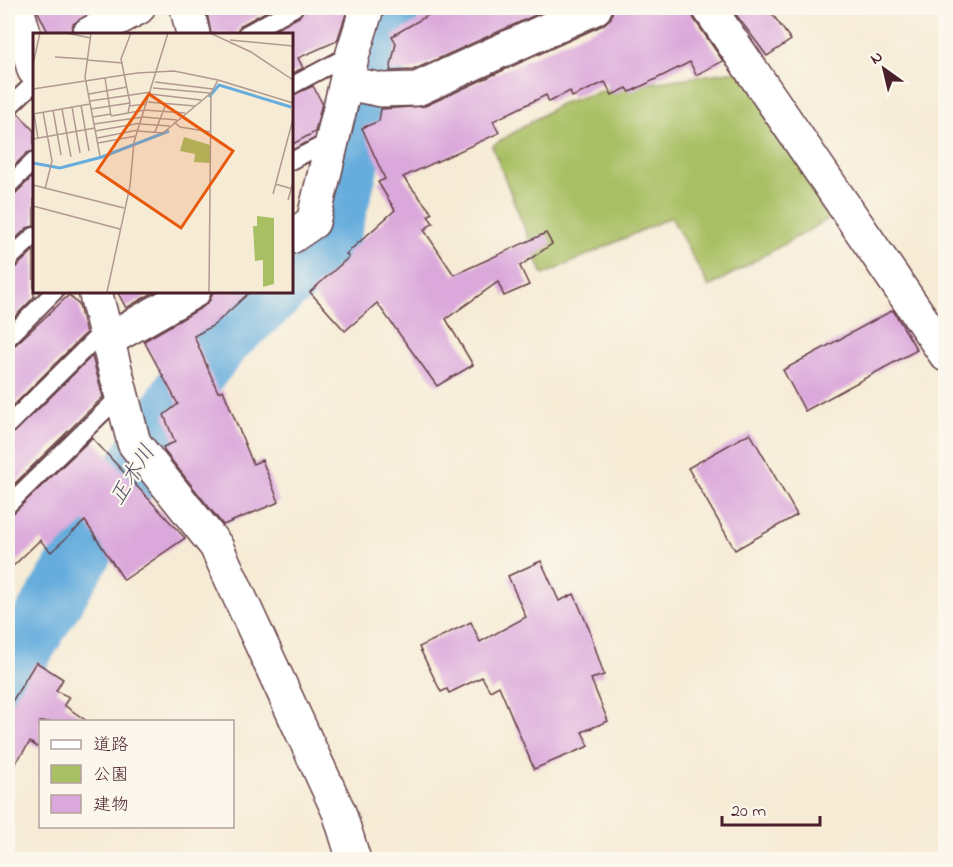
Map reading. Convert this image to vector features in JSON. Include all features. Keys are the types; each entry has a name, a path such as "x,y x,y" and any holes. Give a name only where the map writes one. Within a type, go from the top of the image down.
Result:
{"street":[{"path":"17,8 33,66"},
{"path":"91,33 138,8"},
{"path":"187,8 193,33"},
{"path":"292,236 313,222 332,140 359,78 367,8"},
{"path":"359,78 417,89 595,8"},
{"path":"709,8 945,355"},
{"path":"95,292 142,455 216,546 339,812 354,860"},
{"path":"107,334 192,292"}],"lane":[{"path":"248,33 294,8"},
{"path":"8,108 33,71"},
{"path":"292,87 359,78"},
{"path":"292,160 332,140"},
{"path":"8,186 33,162"},
{"path":"8,260 33,237"},
{"path":"8,338 54,292"},
{"path":"8,425 107,334"},
{"path":"8,505 123,393"}],"green space":[{"path":"743,70 839,213 709,287 671,217 543,275 492,146 560,104 608,89"}],"building":[{"path":"36,8 99,8 73,24 70,33 48,33"},
{"path":"218,8 273,8 241,25 237,33 211,33 207,13"},
{"path":"304,8 348,8 337,41 298,58 303,68 292,74 292,33 269,33 299,17"},
{"path":"440,8 551,8 413,70 390,71 396,43 392,36"},
{"path":"613,8 691,8 694,19 723,61 696,75 690,62 630,92 627,88 612,95 605,82 572,97 570,91 549,102 546,95 493,121 499,133 403,177 432,213 428,216 433,223 424,230 454,275 546,233 552,244 520,266 529,285 504,296 498,282 446,319 473,365 437,386 377,303 345,331 310,292 349,257 346,254 395,210 378,182 385,179 362,128 379,121 381,109 425,106 603,25 611,18"},
{"path":"731,8 768,8 791,40 767,56"},
{"path":"313,86 322,103 315,132 292,144 292,96"},
{"path":"18,113 33,130 33,151 27,153 8,172 8,118"},
{"path":"33,176 33,226 27,228 8,246 8,196 15,194"},
{"path":"33,251 34,297 8,324 8,270 15,268"},
{"path":"118,292 154,292 126,308"},
{"path":"213,292 250,292 214,325 194,336 218,392 223,390 253,464 262,460 279,502 223,525 165,452 163,447 175,442 164,415 178,404 144,341 203,307 210,300"},
{"path":"69,295 79,305 86,333 8,411 8,348 15,345"},
{"path":"893,310 917,350 805,411 783,370"},
{"path":"92,356 103,397 11,487 8,483 8,435 15,432"},
{"path":"750,433 797,515 735,550 688,468"},
{"path":"92,438 185,538 124,580 85,521 51,552 40,540 8,571 8,518"},
{"path":"541,561 559,601 574,594 589,629 604,675 591,679 608,721 582,732 589,746 534,769 499,686 490,691 482,677 449,693 447,689 441,692 419,647 471,622 480,642 526,617 508,576"},
{"path":"36,662 63,679 56,691 69,697 64,705 85,720 39,720 39,748 30,742 8,774 8,708"}],"waterway":[{"name":"正木川","path":"292,278 332,232 391,8"},
{"name":"正木川","path":"8,675 184,388 226,336 276,292"}]}
